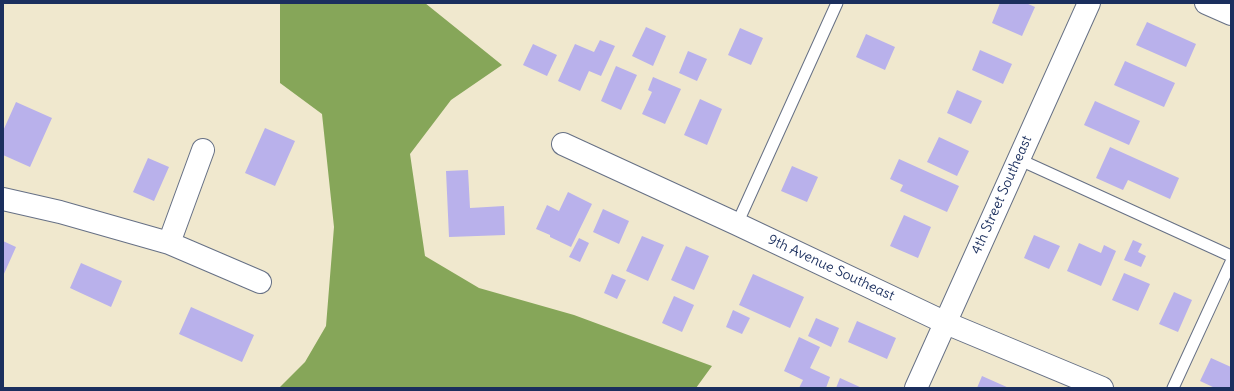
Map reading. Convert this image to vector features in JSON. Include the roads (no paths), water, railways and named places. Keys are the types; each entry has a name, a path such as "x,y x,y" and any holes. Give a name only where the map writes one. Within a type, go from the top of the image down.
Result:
{"street":[{"name":"4th Street Southeast","path":"916,388 1089,3"},
{"path":"1206,3 1231,14"},
{"name":"9th Avenue Southeast","path":"563,144 738,224 946,323 1102,388"},
{"path":"169,243 203,150"},
{"path":"3,199 60,212 169,243 260,282"}],"lane":[{"path":"738,224 837,3"},
{"path":"1018,159 1231,256"},
{"path":"1173,388 1231,262"}]}
